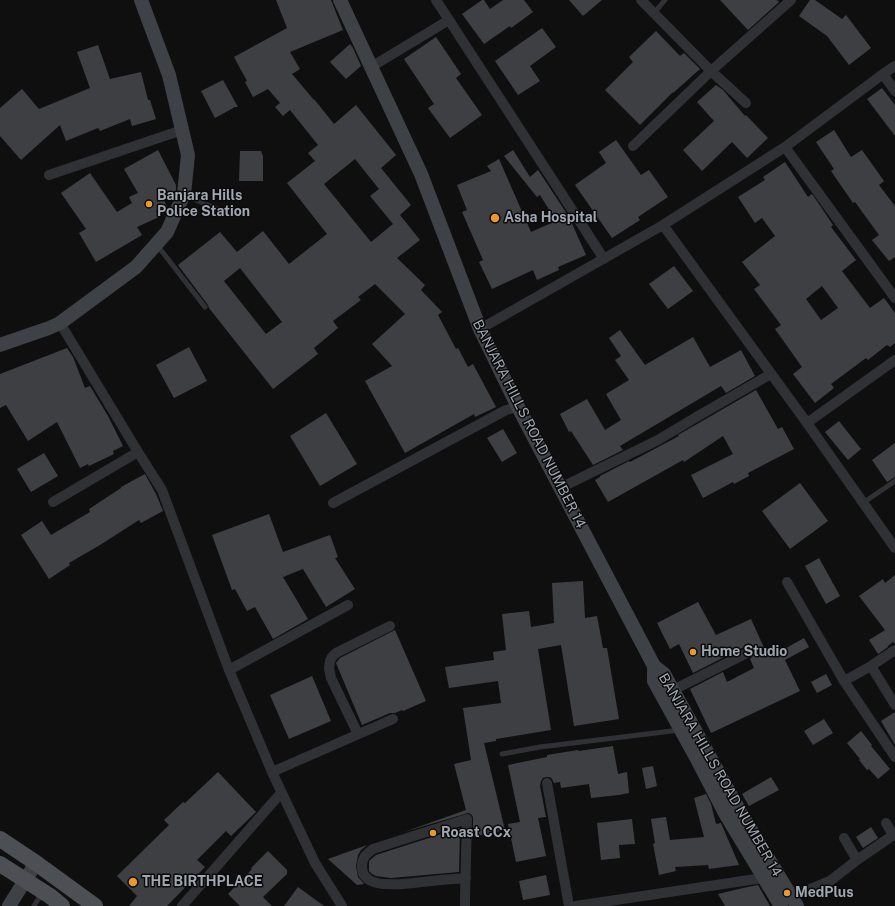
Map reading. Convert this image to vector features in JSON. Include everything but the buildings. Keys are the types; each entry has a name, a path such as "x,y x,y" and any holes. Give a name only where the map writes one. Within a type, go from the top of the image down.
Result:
{"main road":[{"path":"0,839 95,906"},
{"path":"0,864 62,906"}],"street":[{"path":"0,345 60,323 136,267 167,232 184,194 188,155 169,75 141,0"},
{"name":"BANJARA HILLS ROAD NUMBER 14","path":"340,0 421,174 480,329 518,407 654,666 664,674 790,903"},
{"path":"436,0 604,258"},
{"path":"641,0 711,71 746,103"},
{"path":"633,146 711,71 790,0"},
{"path":"371,67 449,20"},
{"path":"480,329 663,226 785,147 895,66"},
{"path":"883,74 895,91"},
{"path":"49,175 182,130"},
{"path":"785,147 895,298"},
{"path":"663,226 807,423 895,548"},
{"path":"60,323 162,490 229,670 281,793 315,863 342,906"},
{"path":"807,423 895,360"},
{"path":"560,488 658,440 771,374"},
{"path":"333,503 506,410 518,407"},
{"path":"53,502 138,452"},
{"path":"787,582 844,681 895,757"},
{"path":"229,670 348,605"},
{"path":"358,734 330,678 330,661 336,653 390,626"},
{"path":"844,681 871,666 895,650"},
{"path":"673,690 747,653"},
{"name":"BANJARA HILLS ROAD NUMBER 14","path":"654,666 654,680 726,815 764,878 790,903"},
{"path":"871,666 895,705"},
{"path":"272,772 393,719"},
{"path":"547,783 569,906"},
{"path":"182,906 281,793"},
{"path":"465,906 466,878 467,819 373,849 366,854 363,859 362,872 367,879 389,885 466,878"},
{"path":"790,903 830,881 857,860 894,835 886,823"},
{"path":"844,838 857,860"},
{"path":"9,906 36,863"},
{"path":"576,906 764,878"}],"lane":[{"path":"654,12 665,0"},
{"path":"184,194 227,213"},
{"path":"156,244 205,307"},
{"path":"863,503 895,481"},
{"path":"502,754 540,747 680,730"},
{"path":"34,906 43,892"}],"place":[{"name":"Banjara Hills Police Station","path":"149,204"},
{"name":"Asha Hospital","path":"495,218"},
{"name":"Home Studio","path":"693,652"},
{"name":"Roast CCx","path":"433,833"},
{"name":"THE BIRTHPLACE","path":"133,882"},
{"name":"MedPlus","path":"787,893"}]}
